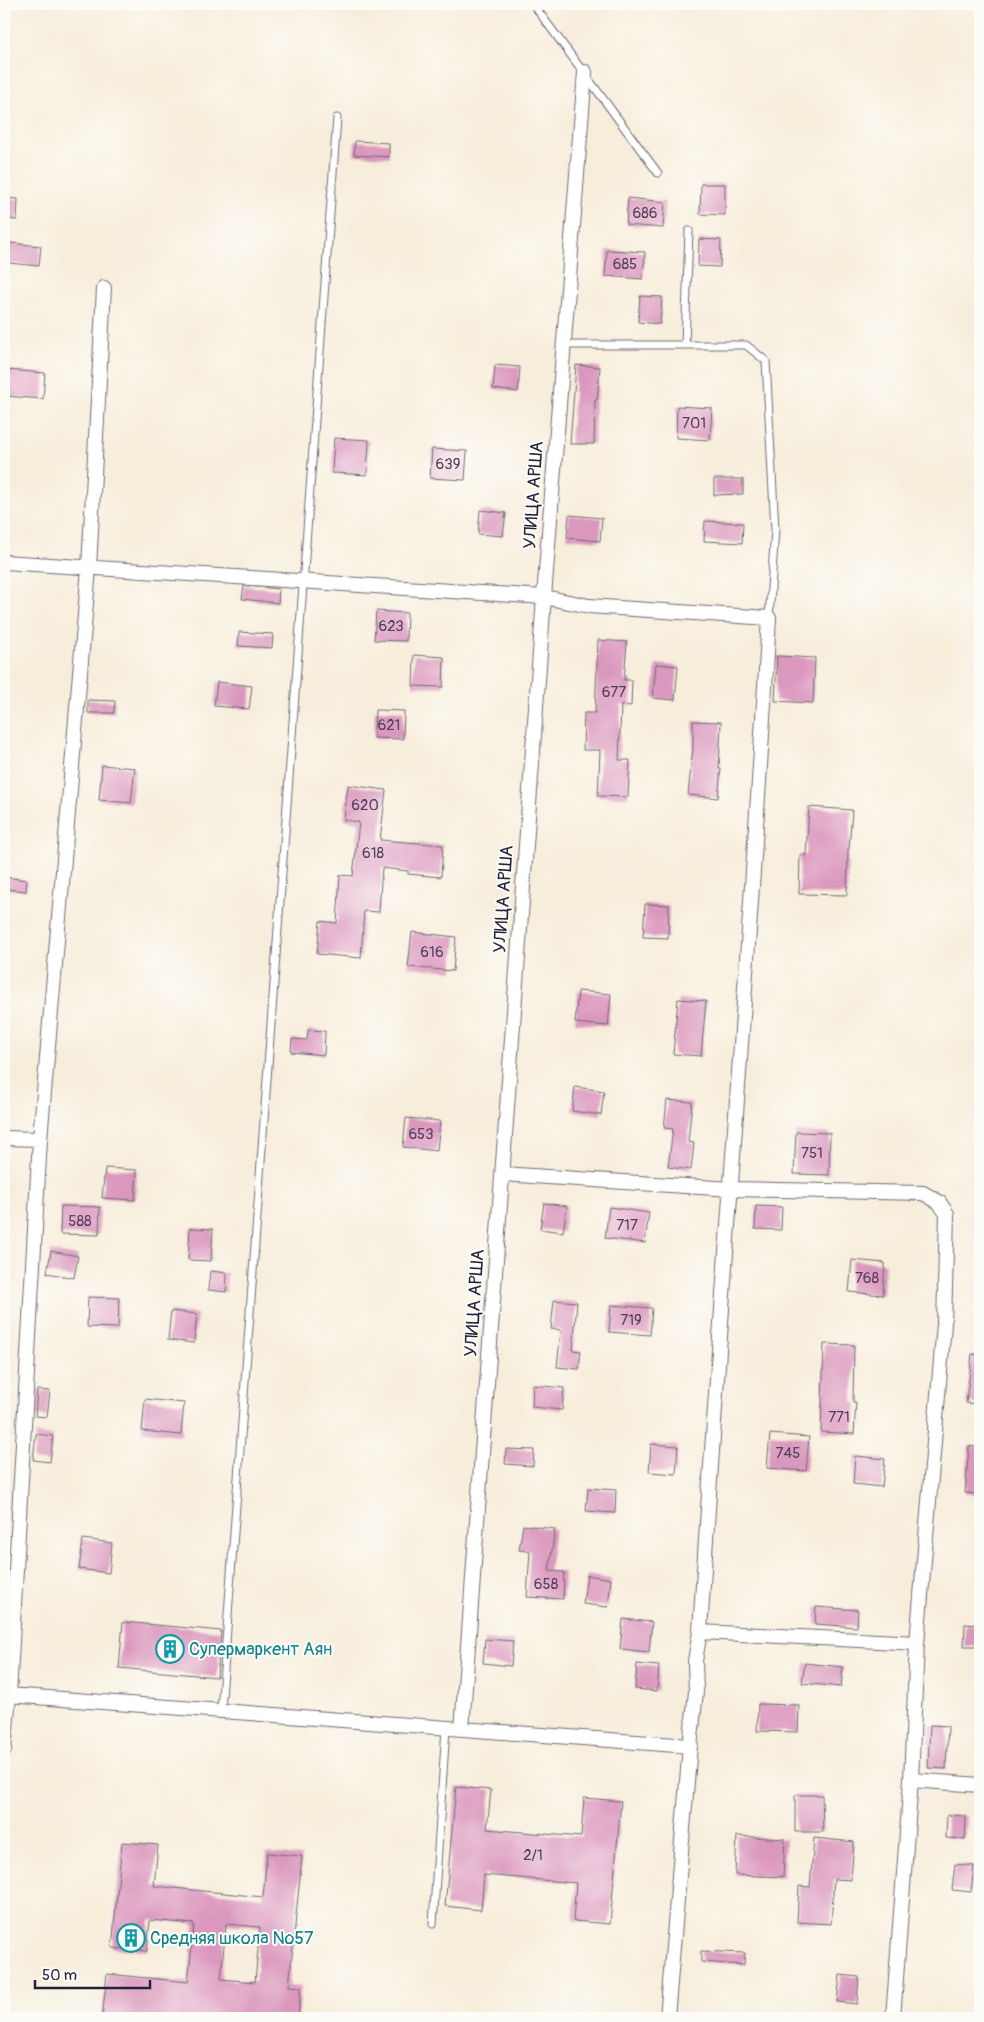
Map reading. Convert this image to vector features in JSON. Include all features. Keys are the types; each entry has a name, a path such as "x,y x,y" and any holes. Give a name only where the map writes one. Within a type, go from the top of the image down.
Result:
{"street":[{"name":"УЛИЦА АРША","path":"462,1729 544,597 585,72"},
{"path":"4,1750 40,1139 89,568 104,288"},
{"path":"4,562 544,597 589,606 769,618 759,801 718,1347 700,1632 695,1661 696,1692 667,2018"},
{"path":"4,1138 40,1139"},
{"path":"502,1174 731,1189 923,1193 939,1202 947,1214 944,1324 916,1643 911,1780 893,2018"},
{"path":"700,1632 916,1643"},
{"path":"6,1699 222,1711 690,1746"},
{"path":"911,1780 980,1785"}],"lane":[{"path":"533,4 658,173"},
{"path":"222,1711 337,118"},
{"path":"685,345 689,231"},
{"path":"564,345 746,345 766,361 775,529 769,618"},
{"path":"432,1924 446,1728"}],"building":[{"path":"355,141 389,143 389,157 354,155"},
{"path":"701,184 725,184 725,215 700,214"},
{"path":"4,198 18,199 17,220 4,219"},
{"path":"628,198 665,202 663,228 626,225"},
{"path":"699,239 721,240 720,267 698,266"},
{"path":"10,243 41,246 39,266 9,263"},
{"path":"607,250 645,252 643,279 605,276"},
{"path":"640,296 662,297 660,324 638,322"},
{"path":"495,365 520,367 518,392 493,389"},
{"path":"576,365 600,367 597,400 595,400 594,444 570,444"},
{"path":"7,370 45,373 43,399 5,396"},
{"path":"677,406 712,408 710,440 676,438"},
{"path":"334,438 369,440 367,475 332,473"},
{"path":"432,449 467,451 465,480 430,478"},
{"path":"714,479 743,479 743,494 714,495"},
{"path":"480,510 506,513 503,536 478,534"},
{"path":"569,515 602,518 600,541 567,538"},
{"path":"705,521 743,523 742,543 704,541"},
{"path":"244,586 279,589 278,603 242,599"},
{"path":"376,611 407,613 406,641 374,640"},
{"path":"239,632 273,634 272,648 238,646"},
{"path":"598,640 627,642 624,680 632,680 631,706 621,705 619,760 630,760 628,797 598,796 600,750 583,750 584,713 595,713"},
{"path":"414,655 444,657 443,687 413,686"},
{"path":"777,656 815,658 813,703 775,701"},
{"path":"656,664 678,666 675,700 653,698"},
{"path":"217,682 252,686 249,709 214,706"},
{"path":"88,700 115,701 114,713 88,713"},
{"path":"375,710 404,711 403,739 374,738"},
{"path":"693,721 721,722 719,769 721,769 718,798 688,795 693,748"},
{"path":"102,765 135,768 131,803 99,800"},
{"path":"348,785 386,790 380,840 443,845 441,877 408,874 408,871 382,868 379,912 364,911 361,958 317,954 320,921 337,923 340,875 353,876 359,822 344,820"},
{"path":"809,807 852,810 848,849 847,895 799,894 800,855 806,855"},
{"path":"4,877 27,880 26,891 4,889"},
{"path":"645,904 669,905 668,938 643,937"},
{"path":"412,932 456,937 453,971 408,967"},
{"path":"578,991 611,994 608,1026 575,1023"},
{"path":"678,999 706,1001 701,1056 673,1054"},
{"path":"308,1030 325,1031 324,1055 291,1052 292,1039 307,1040"},
{"path":"575,1087 604,1091 601,1115 572,1111"},
{"path":"667,1100 692,1102 688,1142 694,1143 691,1170 668,1167 673,1129 664,1128"},
{"path":"406,1118 440,1121 437,1151 403,1147"},
{"path":"796,1132 830,1133 829,1175 794,1174"},
{"path":"105,1168 137,1170 135,1200 102,1198"},
{"path":"544,1203 567,1206 563,1232 540,1229"},
{"path":"61,1206 100,1207 99,1235 60,1234"},
{"path":"756,1206 782,1207 781,1230 755,1229"},
{"path":"609,1207 649,1213 645,1243 605,1238"},
{"path":"190,1228 213,1229 211,1261 188,1260"},
{"path":"51,1251 78,1256 74,1278 47,1273"},
{"path":"852,1260 885,1263 883,1295 849,1292"},
{"path":"210,1271 227,1273 226,1292 208,1290"},
{"path":"88,1297 119,1298 118,1328 87,1327"},
{"path":"554,1300 577,1302 573,1350 581,1351 579,1369 557,1367 561,1330 551,1329"},
{"path":"611,1305 652,1308 650,1335 609,1332"},
{"path":"171,1311 197,1314 194,1343 168,1340"},
{"path":"824,1344 854,1345 853,1402 856,1402 854,1434 821,1432"},
{"path":"972,1354 980,1355 980,1404 966,1403"},
{"path":"533,1385 564,1388 562,1410 532,1407"},
{"path":"37,1390 50,1391 47,1417 35,1416"},
{"path":"145,1399 184,1403 181,1435 142,1431"},
{"path":"36,1434 53,1436 50,1462 33,1460"},
{"path":"770,1434 809,1437 806,1471 767,1468"},
{"path":"651,1444 678,1446 676,1474 649,1472"},
{"path":"969,1446 980,1448 980,1494 965,1493"},
{"path":"506,1449 534,1450 533,1466 505,1464"},
{"path":"855,1456 885,1459 882,1487 853,1484"},
{"path":"588,1488 616,1490 615,1513 586,1511"},
{"path":"523,1525 555,1529 549,1571 564,1572 563,1599 527,1597 530,1551 519,1550"},
{"path":"83,1539 112,1543 109,1573 79,1569"},
{"path":"587,1575 611,1579 608,1607 583,1604"},
{"path":"816,1607 858,1610 857,1627 815,1624"},
{"path":"623,1619 652,1622 649,1652 620,1649"},
{"name":"Супермаркент Аян","path":"123,1622 221,1631 217,1677 119,1668"},
{"path":"965,1624 980,1625 980,1646 964,1646"},
{"path":"485,1639 513,1641 511,1666 483,1663"},
{"path":"805,1663 843,1667 841,1687 802,1683"},
{"path":"637,1664 659,1666 657,1691 635,1689"},
{"path":"758,1704 799,1705 798,1732 757,1731"},
{"path":"930,1725 948,1726 946,1769 928,1768"},
{"path":"456,1787 491,1790 487,1829 581,1837 584,1798 621,1801 610,1924 573,1921 576,1883 484,1875 481,1910 445,1906"},
{"path":"795,1795 822,1795 823,1832 795,1832"},
{"path":"947,1815 966,1816 965,1839 946,1838"},
{"path":"737,1836 785,1839 783,1877 735,1875"},
{"path":"814,1838 854,1842 851,1880 834,1879 831,1924 797,1922 799,1886 810,1887"},
{"name":"Средняя школа №57","path":"122,1842 158,1845 154,1886 263,1897 267,1853 302,1856 289,1986 301,1987 298,2018 102,2018 107,1974 188,1982 194,1924 150,1920 147,1951 112,1948","holes":["226,1924 260,1927 255,1982 221,1979"]},
{"path":"955,1864 974,1866 971,1892 952,1890"},
{"path":"701,1951 745,1953 744,1965 701,1962"},
{"path":"840,1975 859,1977 857,2004 837,2002"}],"place":[{"name":"Супермаркент Аян","path":"170,1649"},
{"name":"Средняя школа №57","path":"131,1938"}]}
